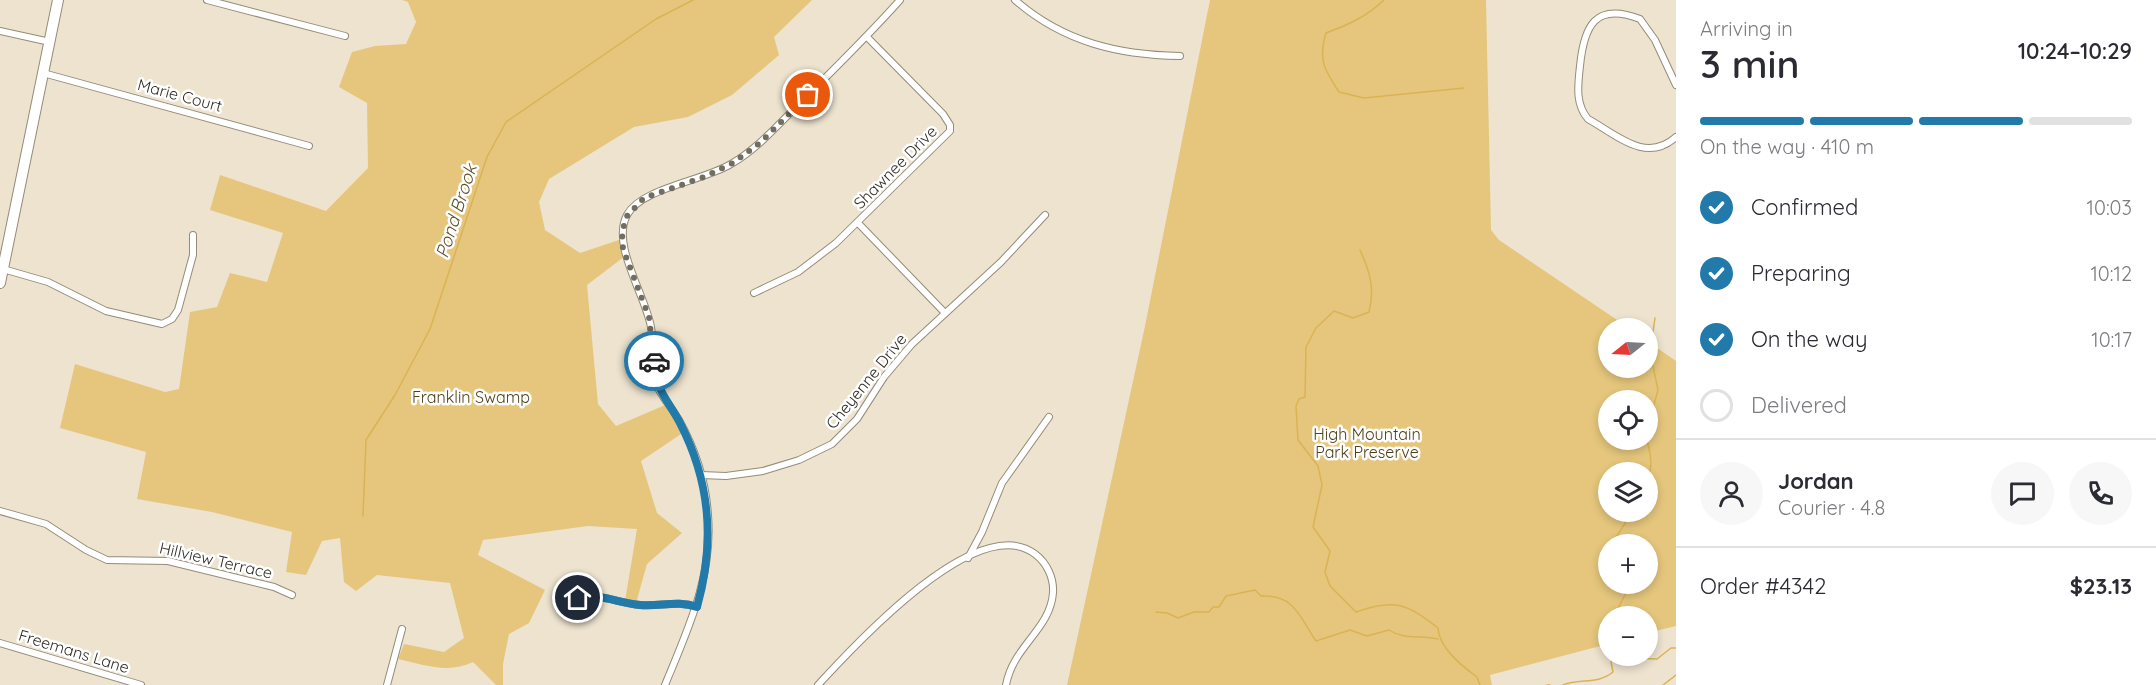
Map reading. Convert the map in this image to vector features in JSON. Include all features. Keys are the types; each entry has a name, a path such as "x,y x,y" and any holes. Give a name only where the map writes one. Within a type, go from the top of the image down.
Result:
{"main road":[{"path":"0,283 58,0"}],"street":[{"path":"207,0 345,36"},
{"path":"665,685 697,607 709,546 708,513 701,475 684,431 656,383 649,317 623,249 624,224 631,209 644,198 704,177 746,154 867,37 900,0"},
{"path":"1015,0 1052,27 1084,42 1133,54 1180,56"},
{"path":"1676,85 1651,32 1640,19 1618,13 1601,16 1589,25 1582,39 1578,83 1579,104 1582,112 1588,119 1639,148 1654,150 1664,147 1676,137"},
{"path":"0,31 50,42"},
{"name":"Shawnee Drive","path":"754,293 798,272 858,223 950,131 950,125 944,114 867,37"},
{"name":"Marie Court","path":"43,73 309,146"},
{"name":"Cheyenne Drive","path":"701,475 726,476 763,471 799,460 831,444 857,419 898,359 1001,262 1045,215"},
{"path":"858,223 945,313"},
{"path":"3,269 48,282 106,311 162,324 172,319 178,310 193,255 193,235"},
{"path":"967,558 982,532 1002,483 1049,417"},
{"name":"Hillview Terrace","path":"0,511 46,524 86,550 107,560 168,561 274,586 292,595"},
{"path":"818,685 888,611 921,585 991,547 1015,545 1038,557 1051,576 1053,593 1049,612 1039,628 1016,655 1006,685"},
{"path":"578,598 590,595 638,605 680,602 697,607"},
{"path":"387,685 402,629"},
{"name":"Freemans Lane","path":"0,643 141,685"}],"green space":[{"name":"Franklin Swamp","path":"402,0 812,0 774,37 779,55 732,95 688,117 634,127 549,179 539,202 545,230 580,253 622,239 629,253 587,285 598,404 616,426 670,403 687,430 641,461 657,513 682,533 647,564 636,603 625,601 637,529 588,526 483,540 478,555 545,590 529,623 509,634 503,664 503,685 496,685 473,662 464,666 445,668 398,659 404,644 444,652 464,638 450,583 377,575 356,591 344,582 340,538 322,541 306,575 286,572 292,532 212,512 137,499 146,452 60,428 75,364 165,392 179,389 190,312 217,307 230,273 267,282 283,233 210,210 220,175 326,211 368,168 367,103 339,87 352,52 375,46 406,44 416,22 408,2"},
{"name":"High Mountain Park Preserve","path":"1210,0 1486,0 1491,230 1499,240 1614,318 1598,318 1598,378 1658,378 1658,349 1676,361 1676,626 1658,630 1658,606 1598,606 1598,647 1490,675 1492,685 1067,685 1145,326"}],"waterway":[{"name":"Pond Brook","path":"363,516 366,440 395,395 430,329 487,157 506,122 656,19 693,0"},
{"path":"1384,0 1357,20 1326,33 1323,50 1324,64 1339,92 1364,98 1464,88"},
{"path":"1360,250 1370,281 1372,296 1369,312 1353,318 1334,311 1316,328 1306,347 1305,397 1299,399 1296,406 1298,440 1318,466 1322,485 1313,527 1330,551 1325,572 1330,586 1356,612 1381,605 1391,605 1418,613 1438,628 1442,643 1458,662 1477,677 1480,685"},
{"path":"1655,378 1658,390"},
{"path":"1649,450 1651,462"},
{"path":"1618,534 1626,522"},
{"path":"1156,612 1167,613 1178,618 1194,612 1209,612 1213,607 1219,607 1226,596 1255,590 1261,596 1282,599 1289,603 1316,641 1350,630 1367,636 1389,630 1407,636 1438,639"},
{"path":"1619,606 1625,594"},
{"path":"1658,658 1671,648 1676,648"},
{"path":"1563,685 1601,679 1613,672 1612,666"},
{"path":"1663,685 1676,675"}],"way so far":[{"path":"654,361 649,317 623,249 622,232 631,209 637,202 651,194 689,183 733,163 761,142 808,95"}],"route":[{"path":"578,598 590,595 638,605 680,602 697,607 704,581 709,546 706,494 689,441 656,383 654,361"}]}
